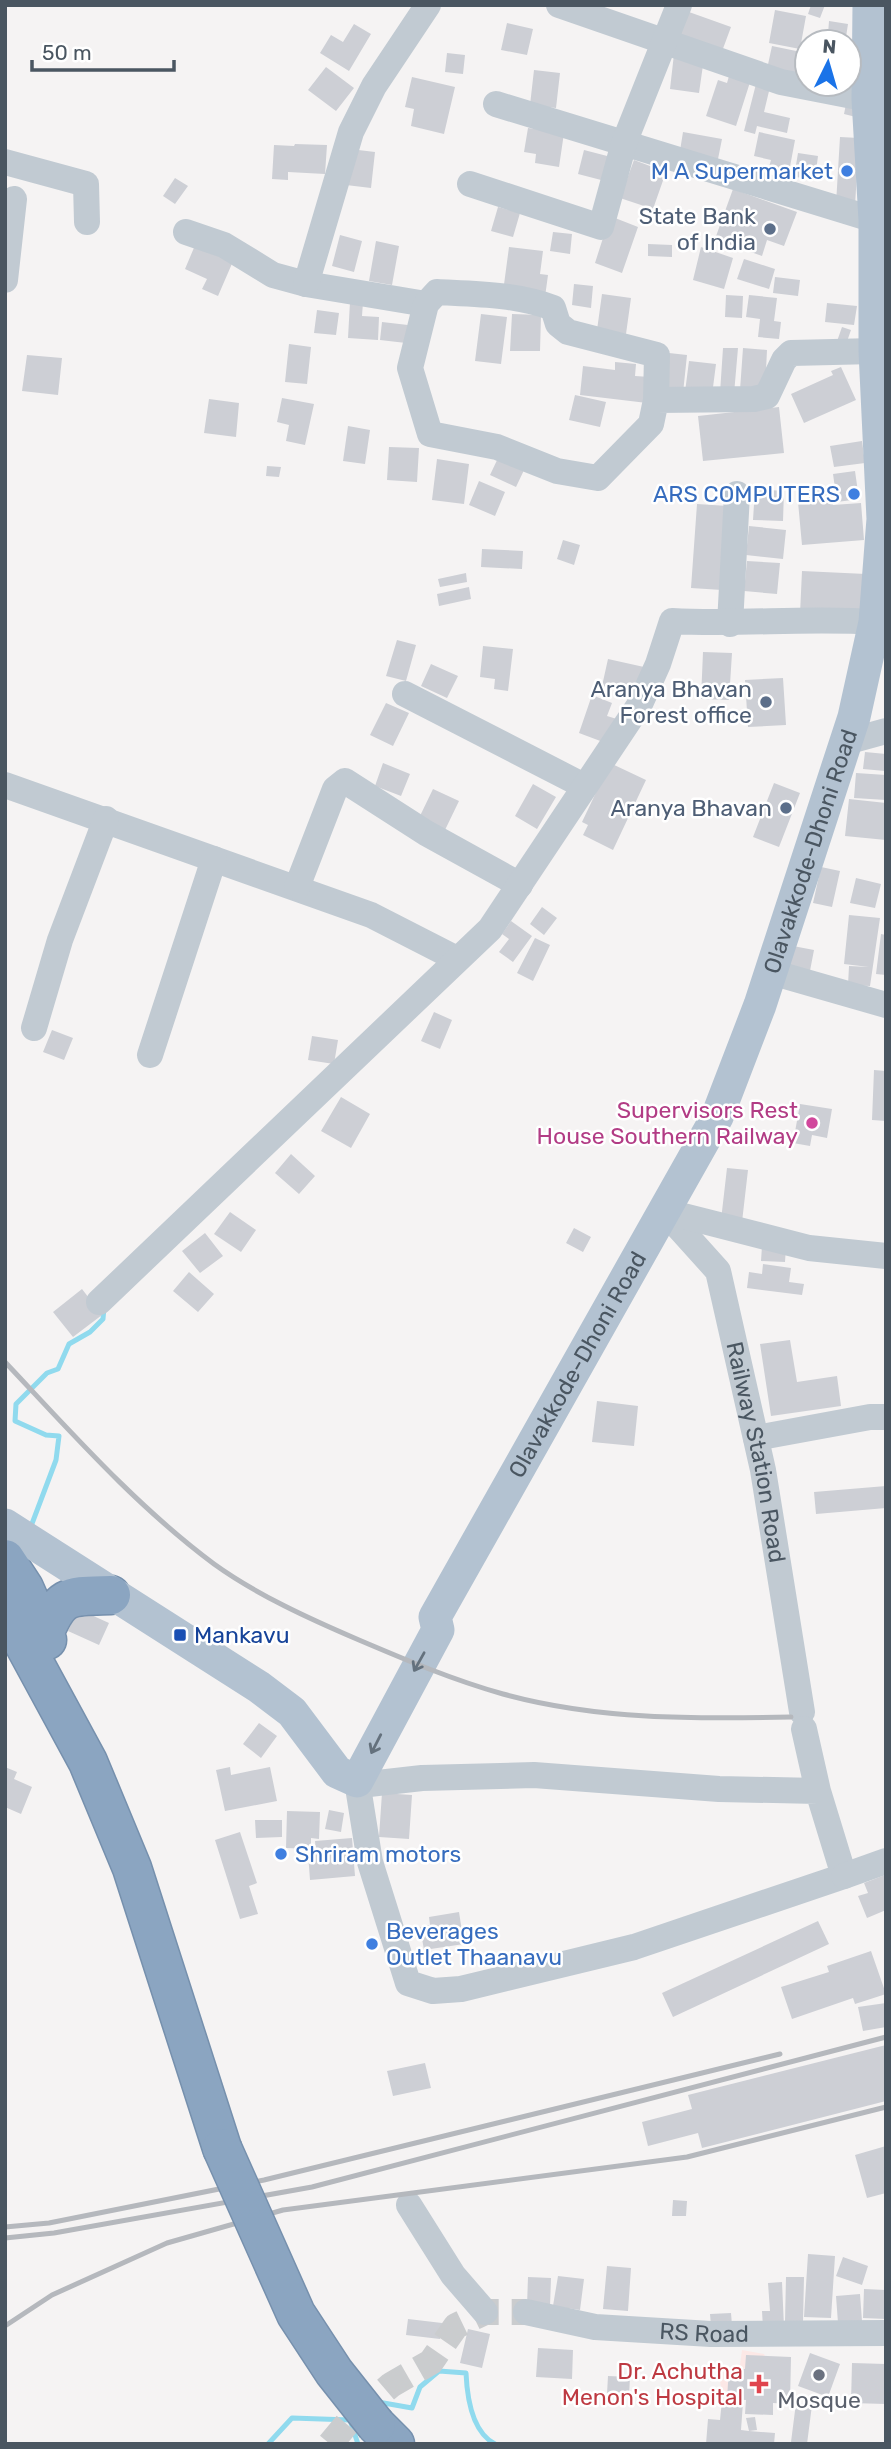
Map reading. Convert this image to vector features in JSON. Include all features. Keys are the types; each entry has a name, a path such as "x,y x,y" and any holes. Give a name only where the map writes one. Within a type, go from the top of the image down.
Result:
{"highway":[{"path":"5,1559 24,1588 44,1633 88,1762 132,1868 218,2137 296,2314 334,2372 385,2435"},
{"path":"44,1633 60,1602 77,1595 111,1595"},
{"path":"5,1609 88,1762"}],"main road":[{"name":"Olavakkode-Dhoni Road","path":"347,1776 438,1630 435,1617 717,1117 771,972 846,741 875,622 883,519 875,351 878,137 868,99 869,5"},
{"path":"5,1525 43,1547 111,1595 180,1635 292,1712 347,1776"}],"street":[{"path":"306,284 351,132 374,86 428,5"},
{"path":"559,5 781,82 868,99"},
{"path":"470,184 601,227 624,143 679,5"},
{"path":"496,104 875,220"},
{"path":"5,162 86,184 87,222"},
{"path":"5,280 14,199"},
{"path":"186,232 224,245 273,275 306,284 426,304"},
{"path":"437,292 501,296 533,301 553,308 558,324 568,332 657,355 656,400 651,424 597,478 557,471 497,447 430,434 410,368 426,304 437,292"},
{"path":"656,400 754,399 767,396 784,360 791,353 875,351"},
{"path":"730,624 737,494"},
{"path":"99,1302 490,929 640,704 658,664 672,621 730,624 820,618 875,622"},
{"path":"405,694 584,786"},
{"path":"846,741 886,731"},
{"path":"297,887 335,789 345,781 426,833 520,886"},
{"path":"5,785 371,915 457,959"},
{"path":"34,1028 60,940 106,819"},
{"path":"150,1055 214,859"},
{"path":"771,972 886,1005"},
{"path":"664,1211 809,1248 886,1256"},
{"name":"Railway Station Road","path":"664,1211 718,1270 757,1438 784,1586 803,1721 818,1791 844,1876"},
{"path":"757,1438 870,1417 886,1417"},
{"path":"347,1776 369,1784 422,1778 534,1775 719,1789 818,1791"},
{"path":"347,1776 370,1862 408,1983 433,1991 461,1989 634,1947 886,1861"},
{"path":"409,2205 453,2275 485,2312"},
{"name":"RS Road","path":"526,2312 595,2327 711,2334 886,2333"}],"shaded area":[{"name":"Dr. Achutha Menon's Hospital","path":"742,2350 764,2354 783,2399 723,2400 718,2369 740,2365"}],"building":[{"path":"811,5 825,5 820,18 808,14"},
{"path":"775,10 806,16 804,28 793,28 793,48 769,43"},
{"path":"689,12 731,27 721,54 678,40"},
{"path":"829,21 848,24 847,28 828,28"},
{"path":"507,23 533,29 527,55 501,50"},
{"path":"354,24 371,34 349,71 320,53 331,35 343,42"},
{"path":"772,46 793,50 793,74 767,69"},
{"path":"447,53 465,55 463,74 445,72"},
{"path":"674,54 704,58 699,93 670,89"},
{"path":"326,67 354,88 336,111 308,90"},
{"path":"731,69 752,76 736,126 706,116 718,80 727,83"},
{"path":"534,70 560,73 556,108 530,105"},
{"path":"412,77 455,87 444,134 411,126 414,109 405,107"},
{"path":"756,84 770,87 764,112 790,118 787,133 757,126 755,134 744,131"},
{"path":"846,104 858,106 856,117 844,114"},
{"path":"528,128 564,133 559,167 535,163 536,154 524,152"},
{"path":"683,132 722,139 717,164 679,157"},
{"path":"759,132 795,140 789,172 769,167 771,160 754,156"},
{"name":"M A Supermarket","path":"840,137 859,138 855,206 836,204"},
{"path":"274,145 327,145 325,174 288,172 288,180 272,179"},
{"path":"350,149 375,152 371,188 346,185"},
{"path":"584,150 611,157 605,181 578,174"},
{"path":"798,153 818,156 815,179 794,177"},
{"path":"634,160 666,172 653,209 620,198"},
{"path":"175,178 188,186 175,204 163,196"},
{"path":"733,189 797,212 784,246 767,240 762,256 715,239"},
{"path":"498,207 520,213 513,237 491,231"},
{"path":"610,216 638,227 622,273 595,263"},
{"path":"553,232 572,234 570,254 550,251"},
{"path":"340,235 362,241 354,272 332,266"},
{"path":"376,241 399,246 392,285 369,281"},
{"path":"196,243 234,259 218,296 202,289 207,279 185,269"},
{"path":"648,244 672,245 672,257 648,256"},
{"path":"509,247 543,251 540,274 548,275 545,297 503,292"},
{"path":"701,247 733,258 724,289 693,280"},
{"path":"744,259 775,269 769,289 737,279"},
{"path":"775,277 800,280 798,296 773,293"},
{"path":"574,284 593,286 591,308 572,305"},
{"path":"602,294 631,298 626,334 597,330"},
{"path":"726,295 743,296 742,318 725,317"},
{"path":"749,295 777,298 774,321 781,322 779,339 758,337 760,319 746,317"},
{"path":"350,302 363,302 362,316 379,317 378,340 348,338"},
{"path":"827,303 857,306 854,325 825,322"},
{"path":"317,310 339,313 336,335 314,333"},
{"path":"481,314 507,317 501,364 475,361"},
{"path":"512,314 541,315 540,351 510,351"},
{"path":"382,322 408,325 406,343 380,340"},
{"path":"842,327 851,330 844,350 835,347"},
{"path":"289,344 311,347 307,384 285,382"},
{"path":"723,348 738,348 734,394 720,393"},
{"path":"743,348 767,350 765,391 740,390"},
{"path":"669,353 687,355 683,393 665,391"},
{"path":"27,355 62,358 58,395 22,391"},
{"path":"689,361 716,364 712,395 685,392"},
{"path":"615,362 636,364 635,376 650,377 647,403 580,395 583,366 615,370"},
{"path":"841,367 856,400 804,423 791,394 833,375 831,371"},
{"path":"575,395 606,402 600,427 569,420"},
{"path":"282,398 314,404 305,445 286,441 289,425 277,422"},
{"path":"209,399 239,403 236,437 204,433"},
{"path":"779,407 784,453 703,461 698,416"},
{"path":"348,426 370,430 365,464 343,461"},
{"path":"862,441 865,463 834,467 830,446"},
{"path":"389,447 419,448 417,482 387,480"},
{"path":"499,456 525,468 516,487 490,475"},
{"path":"437,459 469,464 464,504 432,500"},
{"path":"267,466 281,467 279,477 266,476"},
{"path":"855,471 859,499 837,502 833,474"},
{"path":"479,481 505,492 495,516 469,505"},
{"path":"755,489 784,491 783,521 753,520"},
{"path":"832,489 833,505 861,503 864,540 802,545 797,491"},
{"path":"697,504 728,506 722,590 691,588"},
{"path":"749,526 786,530 783,559 746,555"},
{"path":"563,540 580,545 574,565 557,559"},
{"path":"482,549 523,551 522,569 481,567"},
{"path":"747,561 780,563 777,594 744,591"},
{"path":"802,571 866,574 864,618 800,614"},
{"path":"466,573 467,582 440,587 438,579"},
{"path":"469,587 471,599 439,606 437,594"},
{"path":"397,640 416,645 406,681 386,676"},
{"path":"483,646 513,649 508,691 494,689 495,679 480,677"},
{"path":"703,652 732,653 729,700 701,699"},
{"path":"608,659 644,667 639,694 602,686"},
{"path":"431,664 458,676 447,698 421,686"},
{"name":"Aranya Bhavan Forest office","path":"783,678 786,725 748,727 745,680"},
{"path":"592,695 612,703 607,716 620,720 611,745 579,733"},
{"path":"386,703 409,713 393,746 370,735"},
{"path":"865,752 886,754 885,771 863,769"},
{"path":"383,763 410,774 401,796 375,786"},
{"path":"610,763 646,780 613,850 583,835 588,825 582,822"},
{"path":"856,773 886,775 886,800 854,798"},
{"path":"774,783 800,793 779,847 753,837"},
{"path":"533,784 556,797 537,829 515,816"},
{"path":"433,789 459,801 445,830 419,818"},
{"path":"849,799 886,803 886,840 845,836"},
{"path":"821,867 840,871 832,907 813,903"},
{"path":"856,878 881,884 875,908 850,903"},
{"path":"542,907 557,918 544,935 530,924"},
{"path":"849,915 880,918 870,986 848,985 849,966 869,967 844,964"},
{"path":"511,921 532,936 513,962 499,952 509,939 502,934"},
{"path":"881,934 886,935 886,975 876,974"},
{"path":"535,938 550,945 533,981 517,973"},
{"path":"793,946 814,950 809,976 788,973"},
{"path":"434,1012 452,1020 440,1049 421,1041"},
{"path":"52,1030 73,1038 64,1060 43,1052"},
{"path":"312,1036 338,1040 334,1064 308,1060"},
{"path":"874,1070 886,1071 886,1121 872,1120"},
{"path":"341,1097 370,1114 351,1148 321,1131"},
{"path":"800,1104 832,1109 827,1138 812,1135 810,1146 793,1143"},
{"path":"291,1154 315,1176 299,1194 275,1173"},
{"path":"727,1168 748,1170 742,1222 721,1220"},
{"path":"230,1212 256,1230 241,1252 214,1234"},
{"path":"574,1228 591,1237 583,1252 566,1243"},
{"path":"205,1233 223,1256 200,1273 182,1251"},
{"path":"762,1246 786,1247 785,1262 761,1261"},
{"path":"763,1264 791,1268 789,1282 804,1284 802,1295 747,1288 749,1272 762,1274"},
{"path":"189,1272 214,1294 198,1312 173,1291"},
{"path":"82,1289 102,1315 73,1337 53,1312"},
{"path":"790,1340 797,1382 837,1376 841,1406 771,1416 760,1344"},
{"path":"597,1401 638,1406 634,1446 592,1442"},
{"path":"886,1486 886,1508 816,1514 814,1492"},
{"path":"78,1609 109,1623 99,1645 68,1631"},
{"path":"259,1723 277,1736 261,1758 243,1744"},
{"path":"5,1767 17,1772 14,1779 32,1787 21,1814 5,1807"},
{"path":"230,1767 231,1775 270,1767 277,1801 225,1811 216,1770"},
{"path":"382,1793 412,1795 409,1839 379,1837"},
{"path":"329,1810 344,1813 341,1832 325,1829"},
{"path":"287,1811 320,1812 319,1839 311,1838 311,1849 286,1848"},
{"path":"255,1820 282,1820 282,1837 256,1838"},
{"path":"240,1832 257,1883 249,1886 258,1914 240,1919 215,1840"},
{"path":"352,1838 355,1876 310,1880 308,1853 316,1852 315,1841"},
{"path":"885,1875 886,1910 867,1918 858,1896 868,1893 864,1883"},
{"path":"459,1912 464,1944 424,1950 420,1927 430,1925 429,1917"},
{"path":"818,1921 829,1944 673,2017 662,1993"},
{"path":"871,1951 886,1994 855,2004 853,1998 792,2019 781,1987 829,1972 827,1966"},
{"path":"886,2003 886,2027 863,2031 858,2007"},
{"path":"886,2045 886,2101 702,2148 698,2133 648,2146 642,2122 692,2109 688,2095"},
{"path":"425,2063 431,2088 393,2096 387,2071"},
{"path":"886,2146 886,2193 867,2198 855,2155"},
{"path":"673,2200 687,2201 686,2216 672,2216"},
{"path":"808,2254 835,2256 831,2318 804,2317"},
{"path":"843,2257 868,2266 862,2285 836,2276"},
{"path":"607,2266 631,2268 628,2311 603,2309"},
{"path":"558,2276 584,2279 580,2310 553,2306"},
{"path":"528,2277 551,2278 550,2307 527,2306"},
{"path":"786,2277 804,2277 803,2322 785,2322"},
{"path":"782,2282 784,2327 763,2328 762,2311 770,2311 768,2283"},
{"path":"864,2289 886,2290 886,2319 863,2318"},
{"path":"860,2294 862,2321 838,2323 836,2296"},
{"path":"731,2313 732,2325 711,2326 710,2314"},
{"path":"408,2319 442,2323 440,2339 406,2335"},
{"path":"468,2329 490,2334 482,2368 460,2363"},
{"path":"538,2348 573,2350 572,2379 536,2377"},
{"name":"Mosque","path":"810,2353 840,2364 828,2397 798,2386"},
{"name":"Dr. Achutha Menon's Hospital","path":"746,2355 791,2357 790,2404 773,2403 773,2415 745,2414 746,2400 727,2399 729,2368 745,2369"},
{"path":"852,2363 886,2364 886,2404 851,2403"},
{"path":"608,2376 630,2377 629,2396 607,2394"},
{"path":"722,2400 743,2402 741,2430 775,2433 774,2444 706,2444 708,2419 720,2420"},
{"path":"796,2403 812,2405 807,2444 791,2442"},
{"path":"755,2417 757,2430 749,2431 746,2418"}],"waterway":[{"path":"30,1529 56,1460 59,1436 46,1435 15,1421 16,1404 47,1373 58,1369 69,1344 90,1332 103,1319 104,1307"},
{"path":"378,2402 412,2408 420,2387 439,2371 466,2373 472,2413 481,2431 495,2444"},
{"path":"268,2444 292,2418 350,2420 358,2444"}],"tunnel":[{"path":"330,2444 350,2420 391,2385 431,2362 456,2326 485,2312 526,2312"}],"railway":[{"path":"5,1362 105,1468 185,1542 248,1586 322,1624 448,1676 538,1703 646,1716 791,1717"},
{"path":"5,2238 54,2233 312,2187 886,2037"},
{"path":"5,2227 49,2223 264,2180 780,2054"},
{"path":"5,2326 52,2295 167,2243 283,2210 687,2157 886,2107"}],"place":[{"name":"M A Supermarket","path":"847,171"},
{"name":"State Bank of India","path":"770,229"},
{"name":"ARS COMPUTERS","path":"854,494"},
{"name":"Aranya Bhavan Forest office","path":"766,702"},
{"name":"Aranya Bhavan","path":"786,808"},
{"name":"Supervisors Rest House Southern Railway","path":"812,1123"},
{"name":"Mankavu","path":"180,1635"},
{"name":"Shriram motors","path":"281,1854"},
{"name":"Beverages Outlet Thaanavu","path":"372,1944"},
{"name":"Mosque","path":"819,2375"},
{"name":"Dr. Achutha Menon's Hospital","path":"759,2384"}]}
